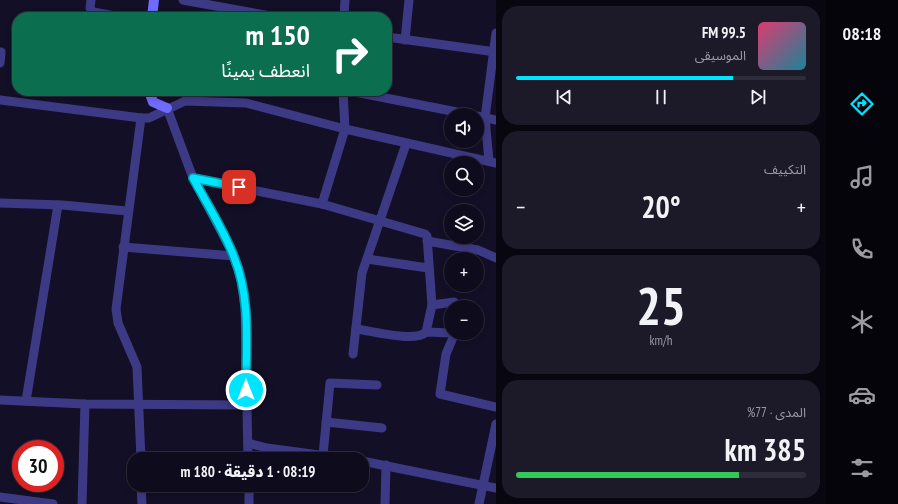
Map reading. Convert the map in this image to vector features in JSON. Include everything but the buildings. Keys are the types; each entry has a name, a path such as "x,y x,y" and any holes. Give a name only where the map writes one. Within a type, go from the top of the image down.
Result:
{"street":[{"path":"91,0 90,8 93,12"},
{"path":"153,12 154,0"},
{"path":"183,0 249,12"},
{"path":"344,12 345,0"},
{"path":"405,40 409,0"},
{"path":"483,108 495,52 496,33"},
{"path":"392,37 495,52"},
{"path":"0,63 1,52"},
{"path":"151,96 153,102 168,108 193,178 234,256 241,279 245,308 248,452"},
{"path":"322,204 345,129 343,96"},
{"path":"375,96 444,109"},
{"path":"0,100 141,118 149,118 184,101 246,103 406,144 492,162 484,129"},
{"path":"141,118 127,211 116,316 137,367 140,403 141,452"},
{"path":"484,118 496,120"},
{"path":"353,354 362,273 406,144"},
{"path":"193,178 322,204 425,234 428,241 428,268 431,279 432,305 426,332"},
{"path":"0,203 58,205 127,211"},
{"path":"26,401 58,205"},
{"path":"428,241 478,250 496,258"},
{"path":"123,246 234,256"},
{"path":"367,259 428,268"},
{"path":"432,305 444,303"},
{"path":"356,329 406,337 423,335 426,332 444,333"},
{"path":"452,340 446,354 439,392 496,407"},
{"path":"323,452 330,383 377,385"},
{"path":"0,400 86,404 140,403 246,405"},
{"path":"82,504 86,404"},
{"path":"326,422 382,428"},
{"path":"479,504 496,424"},
{"path":"248,442 267,448 299,452"},
{"path":"369,462 496,488"},
{"path":"385,504 386,465"},
{"path":"141,492 142,504"},
{"path":"249,492 249,504"},
{"path":"6,500 53,504"}],"route":[{"path":"239,187 193,178 230,246 239,270 245,308 246,390"}]}
